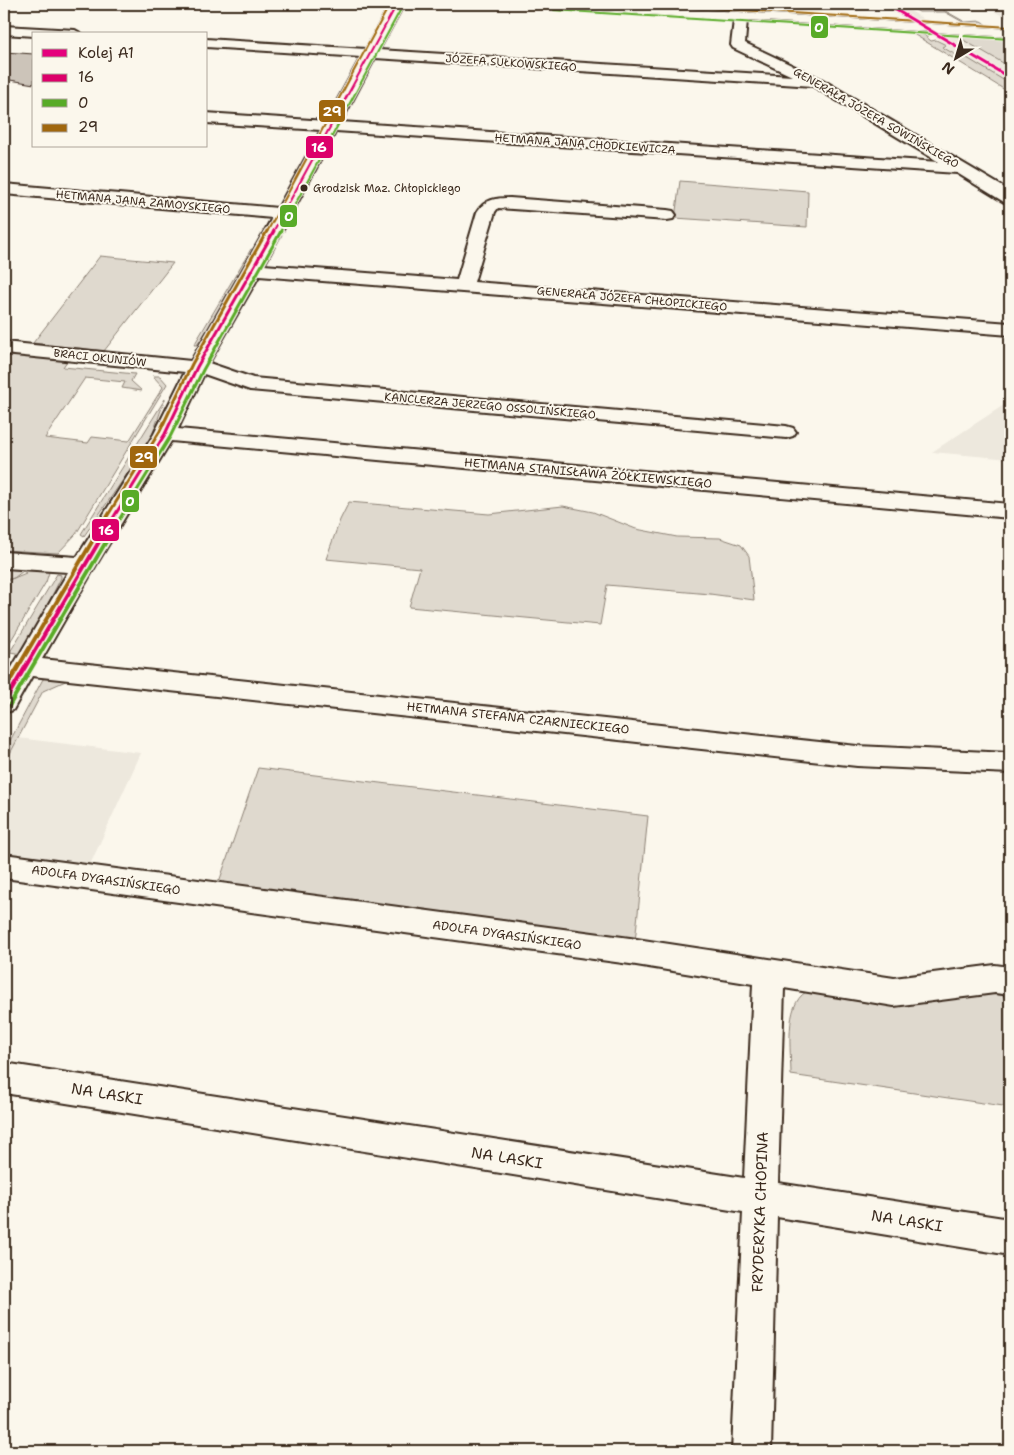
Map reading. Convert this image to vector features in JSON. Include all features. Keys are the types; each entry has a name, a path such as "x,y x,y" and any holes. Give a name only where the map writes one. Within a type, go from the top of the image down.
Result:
{"street":[{"path":"4,703 84,566 165,434 197,368 253,270 397,4"},
{"path":"554,4 704,9 741,16 1010,33"},
{"name":"GENERAŁA JÓZEFA SOWIŃSKIEGO","path":"741,16 738,45 816,82 1010,198"},
{"path":"4,30 40,32"},
{"name":"JÓZEFA SUŁKOWSKIEGO","path":"208,43 816,82"},
{"name":"HETMANA JANA CHODKIEWICZA","path":"208,118 329,128 964,169"},
{"name":"HETMANA JANA ZAMOYSKIEGO","path":"4,189 283,214"},
{"path":"464,286 486,212 493,203 667,215"},
{"name":"GENERAŁA JÓZEFA CHŁOPICKIEGO","path":"253,270 1010,329"},
{"name":"BRACI OKUNIÓW","path":"4,348 197,368"},
{"name":"KANCLERZA JERZEGO OSSOLIŃSKIEGO","path":"197,368 211,369 250,384 786,432"},
{"name":"HETMANA STANISŁAWA ŻÓŁKIEWSKIEGO","path":"165,434 1010,512"},
{"path":"4,560 84,566"},
{"name":"HETMANA STEFANA CZARNIECKIEGO","path":"26,666 857,756 1010,763"},
{"name":"ADOLFA DYGASIŃSKIEGO","path":"4,866 769,972 894,992 995,979 1010,981"},
{"name":"FRYDERYKA CHOPINA","path":"751,1451 769,972"},
{"name":"NA LASKI","path":"4,1078 1010,1237"}],"shaded area":[{"path":"879,4 899,4 925,20 950,25 910,22"},
{"path":"905,4 933,4 965,22 981,21 987,25 970,26 945,12 919,12"},
{"path":"981,4 1010,4 1010,20"},
{"path":"910,32 924,35 931,41 936,40 946,45 942,47 958,56 962,55 1010,84 1010,93"},
{"path":"917,32 953,34 1010,67 1010,84 942,46 945,45 934,36"},
{"path":"953,34 1010,37 1010,67"},
{"path":"680,181 808,191 807,227 675,218"},
{"path":"251,249 255,250 222,309 197,345 194,345"},
{"path":"100,256 173,263 104,351 33,343"},
{"path":"4,354 67,361 63,367 135,374 131,381 142,391 122,388 125,382 85,378 45,438 88,443 92,437 129,441 163,387 153,376 160,376 167,384 76,534 58,553 4,550"},
{"path":"165,399 150,441 84,536 81,534"},
{"path":"1010,401 1010,459 932,452"},
{"path":"349,502 489,514 563,506 593,512 636,529 677,537 720,538 741,545 749,556 754,600 710,594 607,585 600,625 409,607 420,568 326,559 340,520"},
{"path":"4,565 51,566 46,582 4,652 4,582 14,578 4,580","holes":["23,571 26,573 14,578"]},
{"path":"57,574 61,575 61,578 22,654 10,652"},
{"path":"51,677 70,679 43,691 4,765 4,752 43,679"},
{"path":"18,738 141,753 89,867 4,855 4,765"},
{"path":"258,768 648,816 635,942 218,885"},
{"path":"998,988 1010,1007 1010,1107 791,1075 790,1029 794,1007 799,998 806,992"}],"building":[{"path":"4,52 32,54 32,84 4,79"}],"rail line":[{"name":"A1","path":"886,4 1010,78"}],"transit line":[{"name":"29","path":"4,691 79,562 160,431 192,364 248,267 390,4"},
{"name":"16","path":"4,703 84,565 165,434 197,367 253,270 397,4"},
{"name":"29","path":"649,4 1010,27"},
{"name":"0","path":"9,706 89,568 170,437 203,370 258,273 402,7"},
{"name":"0","path":"554,10 1010,39"}],"place":[{"name":"Grodzisk Maz. Chłopickiego","path":"304,188"}]}
